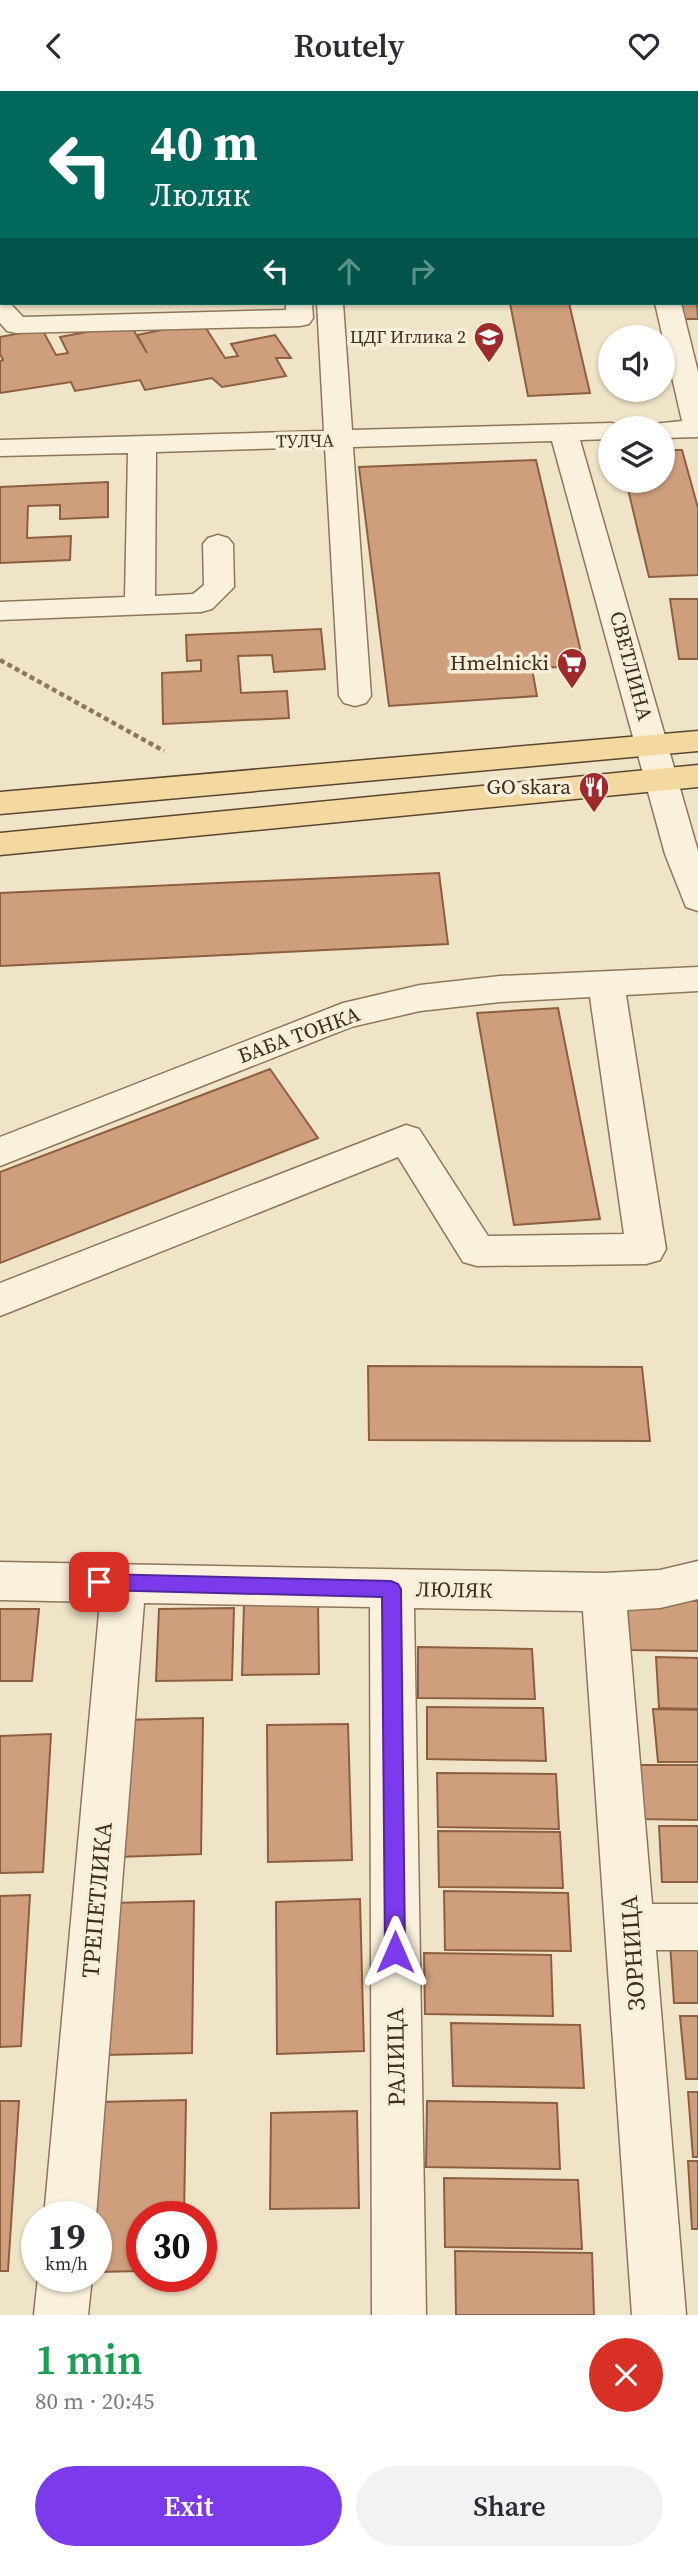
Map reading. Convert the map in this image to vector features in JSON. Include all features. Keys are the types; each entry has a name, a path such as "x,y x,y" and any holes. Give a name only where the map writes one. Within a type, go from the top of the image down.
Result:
{"main road":[{"path":"0,803 698,741"},
{"path":"0,844 698,776"}],"street":[{"path":"1,305 16,325 300,318 299,305"},
{"path":"330,305 341,440 355,696"},
{"path":"668,305 698,429 675,430"},
{"name":"ТУЛЧА","path":"0,448 598,432"},
{"name":"СВЕТЛИНА","path":"564,433 611,593 651,745 698,899"},
{"path":"140,606 142,445"},
{"path":"0,611 201,603 219,587 218,544"},
{"name":"БАБА ТОНКА","path":"0,1152 343,1016 420,998 500,989 698,979"},
{"path":"0,1300 406,1139 477,1251 646,1249 606,983"},
{"name":"ЛЮЛЯК","path":"0,1581 604,1592 660,1589 698,1580"},
{"name":"ТРЕПЕТЛИКА","path":"71,2201 124,1583"},
{"name":"РАЛИЦА","path":"391,1589 399,2315"},
{"name":"ЗОРНИЦА","path":"604,1592 659,2315"},
{"path":"631,1927 698,1927"},
{"path":"61,2315 63,2292"}],"path":[{"path":"0,660 220,783"}],"building":[{"path":"510,305 569,305 590,393 528,396"},
{"path":"678,305 697,305 698,319 681,319"},
{"path":"202,322 225,358 238,356 231,344 275,335 291,358 276,358 286,376 222,387 212,378 145,390 140,380 75,391 71,382 0,393 0,361 3,360 0,354 0,337 42,329 56,355 68,353 60,337 130,324 147,353 137,335"},
{"path":"675,450 682,450 698,508 698,575 649,577 629,493 675,493"},
{"path":"536,460 584,665 532,669 537,696 389,706 359,467"},
{"path":"108,482 108,517 60,519 60,505 28,506 27,538 71,536 70,560 0,563 0,487"},
{"path":"670,599 698,599 698,659 679,659"},
{"path":"321,629 325,669 274,672 272,655 238,656 241,693 287,691 289,718 163,724 162,673 201,671 201,660 187,661 186,635"},
{"path":"439,873 448,944 0,966 0,893"},
{"path":"558,1008 600,1219 514,1225 477,1013"},
{"path":"270,1069 318,1138 0,1263 0,1172"},
{"path":"368,1366 642,1367 650,1441 369,1440"},
{"path":"626,1600 698,1601 698,1651 630,1650"},
{"path":"244,1603 318,1603 319,1674 242,1675"},
{"path":"234,1608 232,1680 156,1681 159,1609"},
{"path":"0,1609 39,1609 32,1681 0,1681"},
{"path":"418,1647 532,1649 535,1699 418,1698"},
{"path":"656,1657 698,1658 698,1709 659,1708"},
{"path":"427,1707 543,1708 546,1761 427,1759"},
{"path":"653,1709 698,1710 698,1762 658,1762"},
{"path":"203,1718 201,1854 118,1857 123,1720"},
{"path":"348,1724 352,1860 268,1862 267,1725"},
{"path":"51,1734 43,1872 0,1873 0,1736"},
{"path":"637,1765 698,1765 698,1820 640,1819"},
{"path":"437,1773 556,1774 559,1829 438,1827"},
{"path":"659,1826 698,1826 698,1882 662,1882"},
{"path":"438,1831 560,1832 563,1888 439,1887"},
{"path":"444,1891 568,1893 571,1951 445,1950"},
{"path":"30,1895 21,2046 0,2047 0,1896"},
{"path":"360,1899 364,2051 277,2054 276,1902"},
{"path":"194,1901 192,2053 104,2055 110,1903"},
{"path":"670,1943 698,1943 698,2003 674,2003"},
{"path":"424,1953 551,1955 553,2016 425,2014"},
{"path":"680,2016 698,2016 698,2079 686,2079"},
{"path":"451,2023 580,2025 584,2088 453,2086"},
{"path":"688,2092 698,2092 698,2157 693,2157"},
{"path":"186,2100 184,2201 126,2201 126,2271 112,2272 112,2201 93,2201 97,2102"},
{"path":"0,2101 19,2101 8,2271 0,2271"},
{"path":"427,2101 557,2103 560,2169 426,2167"},
{"path":"357,2111 359,2208 270,2209 271,2113"},
{"path":"688,2161 698,2161 698,2229 692,2229"},
{"path":"444,2178 578,2180 582,2249 445,2247"},
{"path":"455,2251 592,2253 594,2315 456,2315"}],"place":[{"name":"ЦДГ Иглика 2","path":"489,364"},
{"name":"Hmelnicki","path":"572,690"},
{"name":"GO skara","path":"594,814"}],"route":[{"path":"99,1582 391,1589 395,1952"}]}
